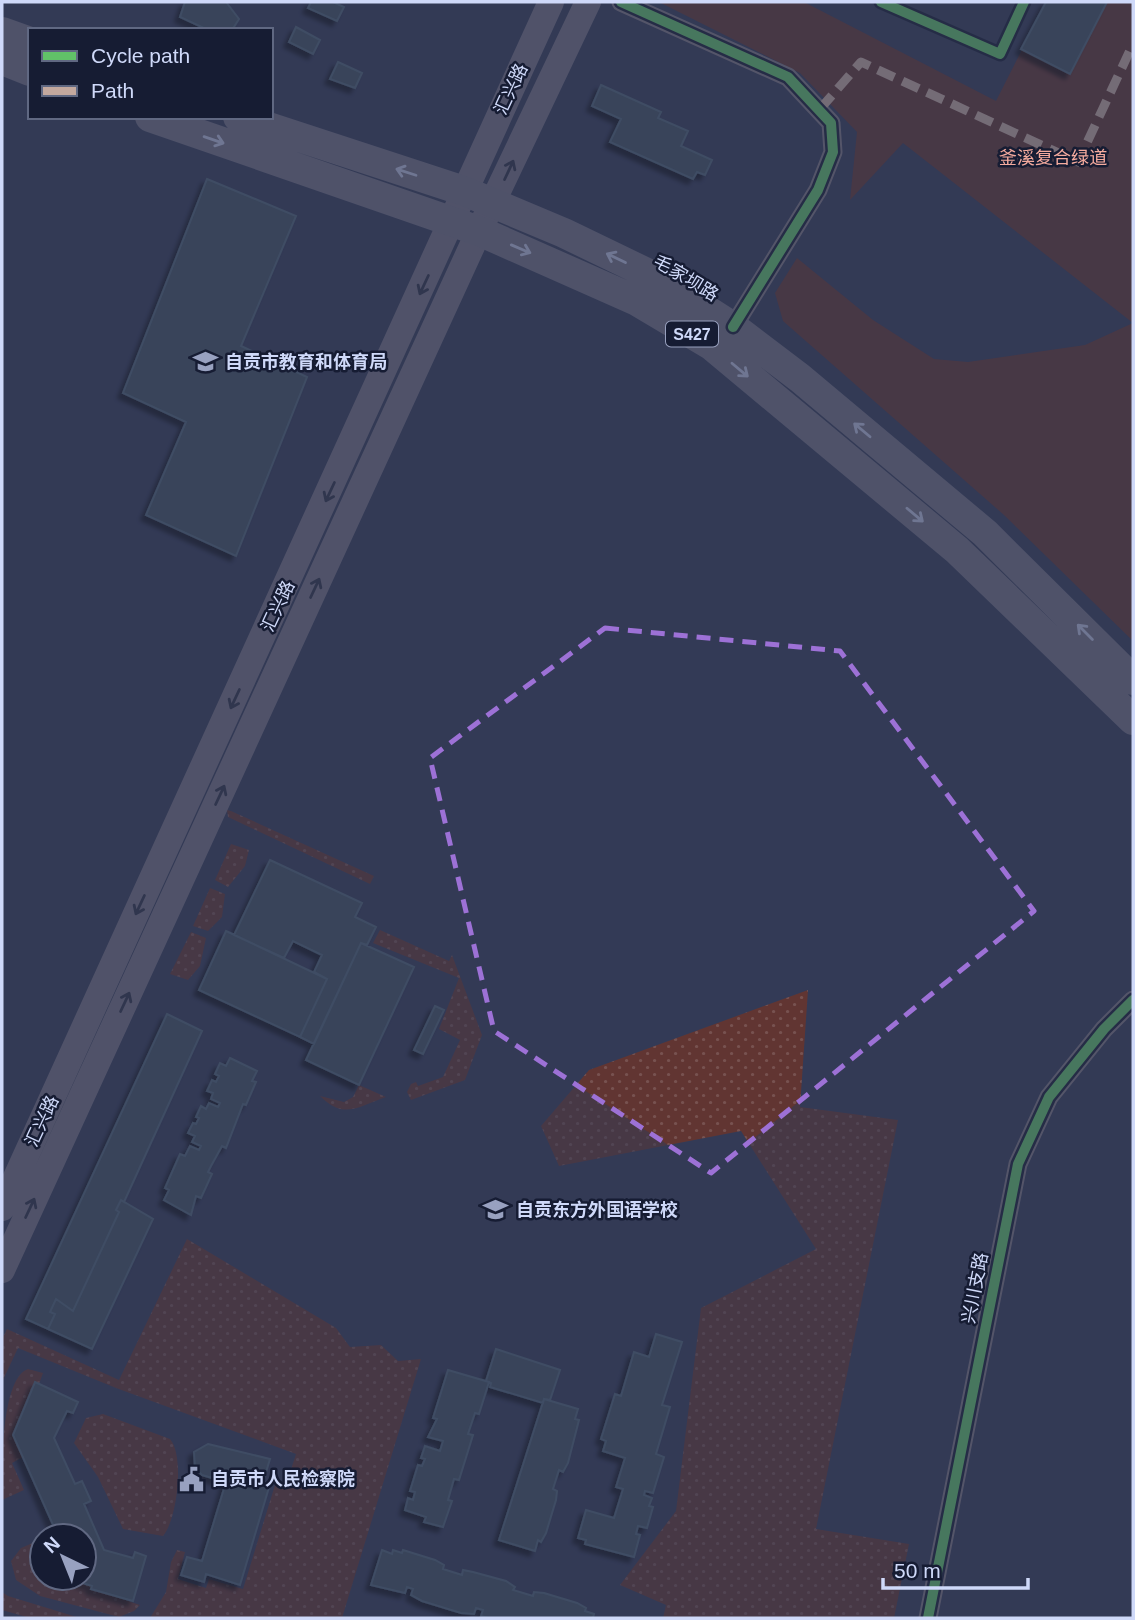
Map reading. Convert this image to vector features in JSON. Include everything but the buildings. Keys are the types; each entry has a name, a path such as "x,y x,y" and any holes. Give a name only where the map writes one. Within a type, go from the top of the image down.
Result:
{"main road":[{"name":"汇兴路","path":"466,227 464,191 551,2"},
{"name":"汇兴路","path":"2,1209 466,227 493,202 586,6"},
{"path":"2,32 28,41"},
{"path":"2,60 28,70"},
{"name":"S427","path":"156,119 466,227 637,301 711,345 957,550 1133,720"},
{"name":"毛家坝路","path":"244,119 493,202 653,276 733,327 800,378 985,533 1133,680"},
{"path":"2,1270 466,227"}],"street":[{"path":"621,2 788,77 831,123 834,152 818,190 733,327"},
{"name":"兴川支路","path":"928,1618 1018,1164 1049,1097 1104,1029 1133,1000"}],"highlighted area":[{"path":"605,628 840,651 1034,911 711,1173 494,1031 430,758"}],"green space":[{"name":"釜溪复合绿道","path":"659,2 804,2 996,101 1046,2 1133,2 1133,323 903,143 850,200 857,132 800,73"},
{"path":"797,258 873,320 934,359 968,362 1085,345 1133,323 1133,641 1004,515 783,321 775,293"},
{"path":"227,810 374,876 370,884 228,817"},
{"path":"231,844 249,850 245,866 228,887 215,880"},
{"path":"210,888 225,894 222,917 208,931 193,926"},
{"path":"380,930 449,961 452,955 482,1035 465,1080 411,1100 407,1092 411,1084 416,1082 418,1086 443,1077 460,1040 439,1029 459,978 373,943"},
{"path":"191,932 206,938 200,966 188,980 170,974"},
{"path":"808,990 800,1107 898,1120 816,1529 909,1544 894,1618 663,1618 666,1605 620,1585 676,1511 701,1308 816,1249 741,1131 559,1166 541,1126 589,1070"},
{"path":"359,1085 386,1097 344,1110 336,1108 320,1096 344,1102 353,1097"},
{"path":"187,1239 336,1328 350,1347 381,1345 398,1361 421,1359 342,1618 150,1618 166,1592 171,1562 177,1550 185,1552 178,1579 206,1588 209,1579 243,1589 275,1485 285,1488 296,1454 116,1388 18,1348 2,1382 2,1339 7,1329 119,1380"},
{"path":"28,1369 43,1373 39,1384 35,1383 13,1435 23,1457 12,1463 24,1490 2,1500 7,1408 19,1376"},
{"path":"103,1414 170,1439 175,1447 178,1473 175,1503 163,1536 123,1529 98,1477 74,1443 86,1418"},
{"path":"28,1545 28,1588 16,1580 11,1561 21,1548"},
{"path":"98,1591 140,1605 134,1611 119,1617 40,1596 34,1592"},
{"path":"2,1592 80,1618 30,1618 2,1610"}],"marked path":[{"path":"820,109 861,62 1078,162 1133,44"}],"cycle path":[{"path":"621,2 788,77 831,123 833,152 818,190 733,327"},
{"path":"881,2 1000,54 1024,2"},
{"path":"928,1618 1018,1164 1049,1097 1104,1029 1133,1000"}],"place":[{"name":"自贡市教育和体育局","path":"205,362"},
{"name":"自贡东方外国语学校","path":"496,1210"},
{"name":"自贡市人民检察院","path":"191,1479"}]}
